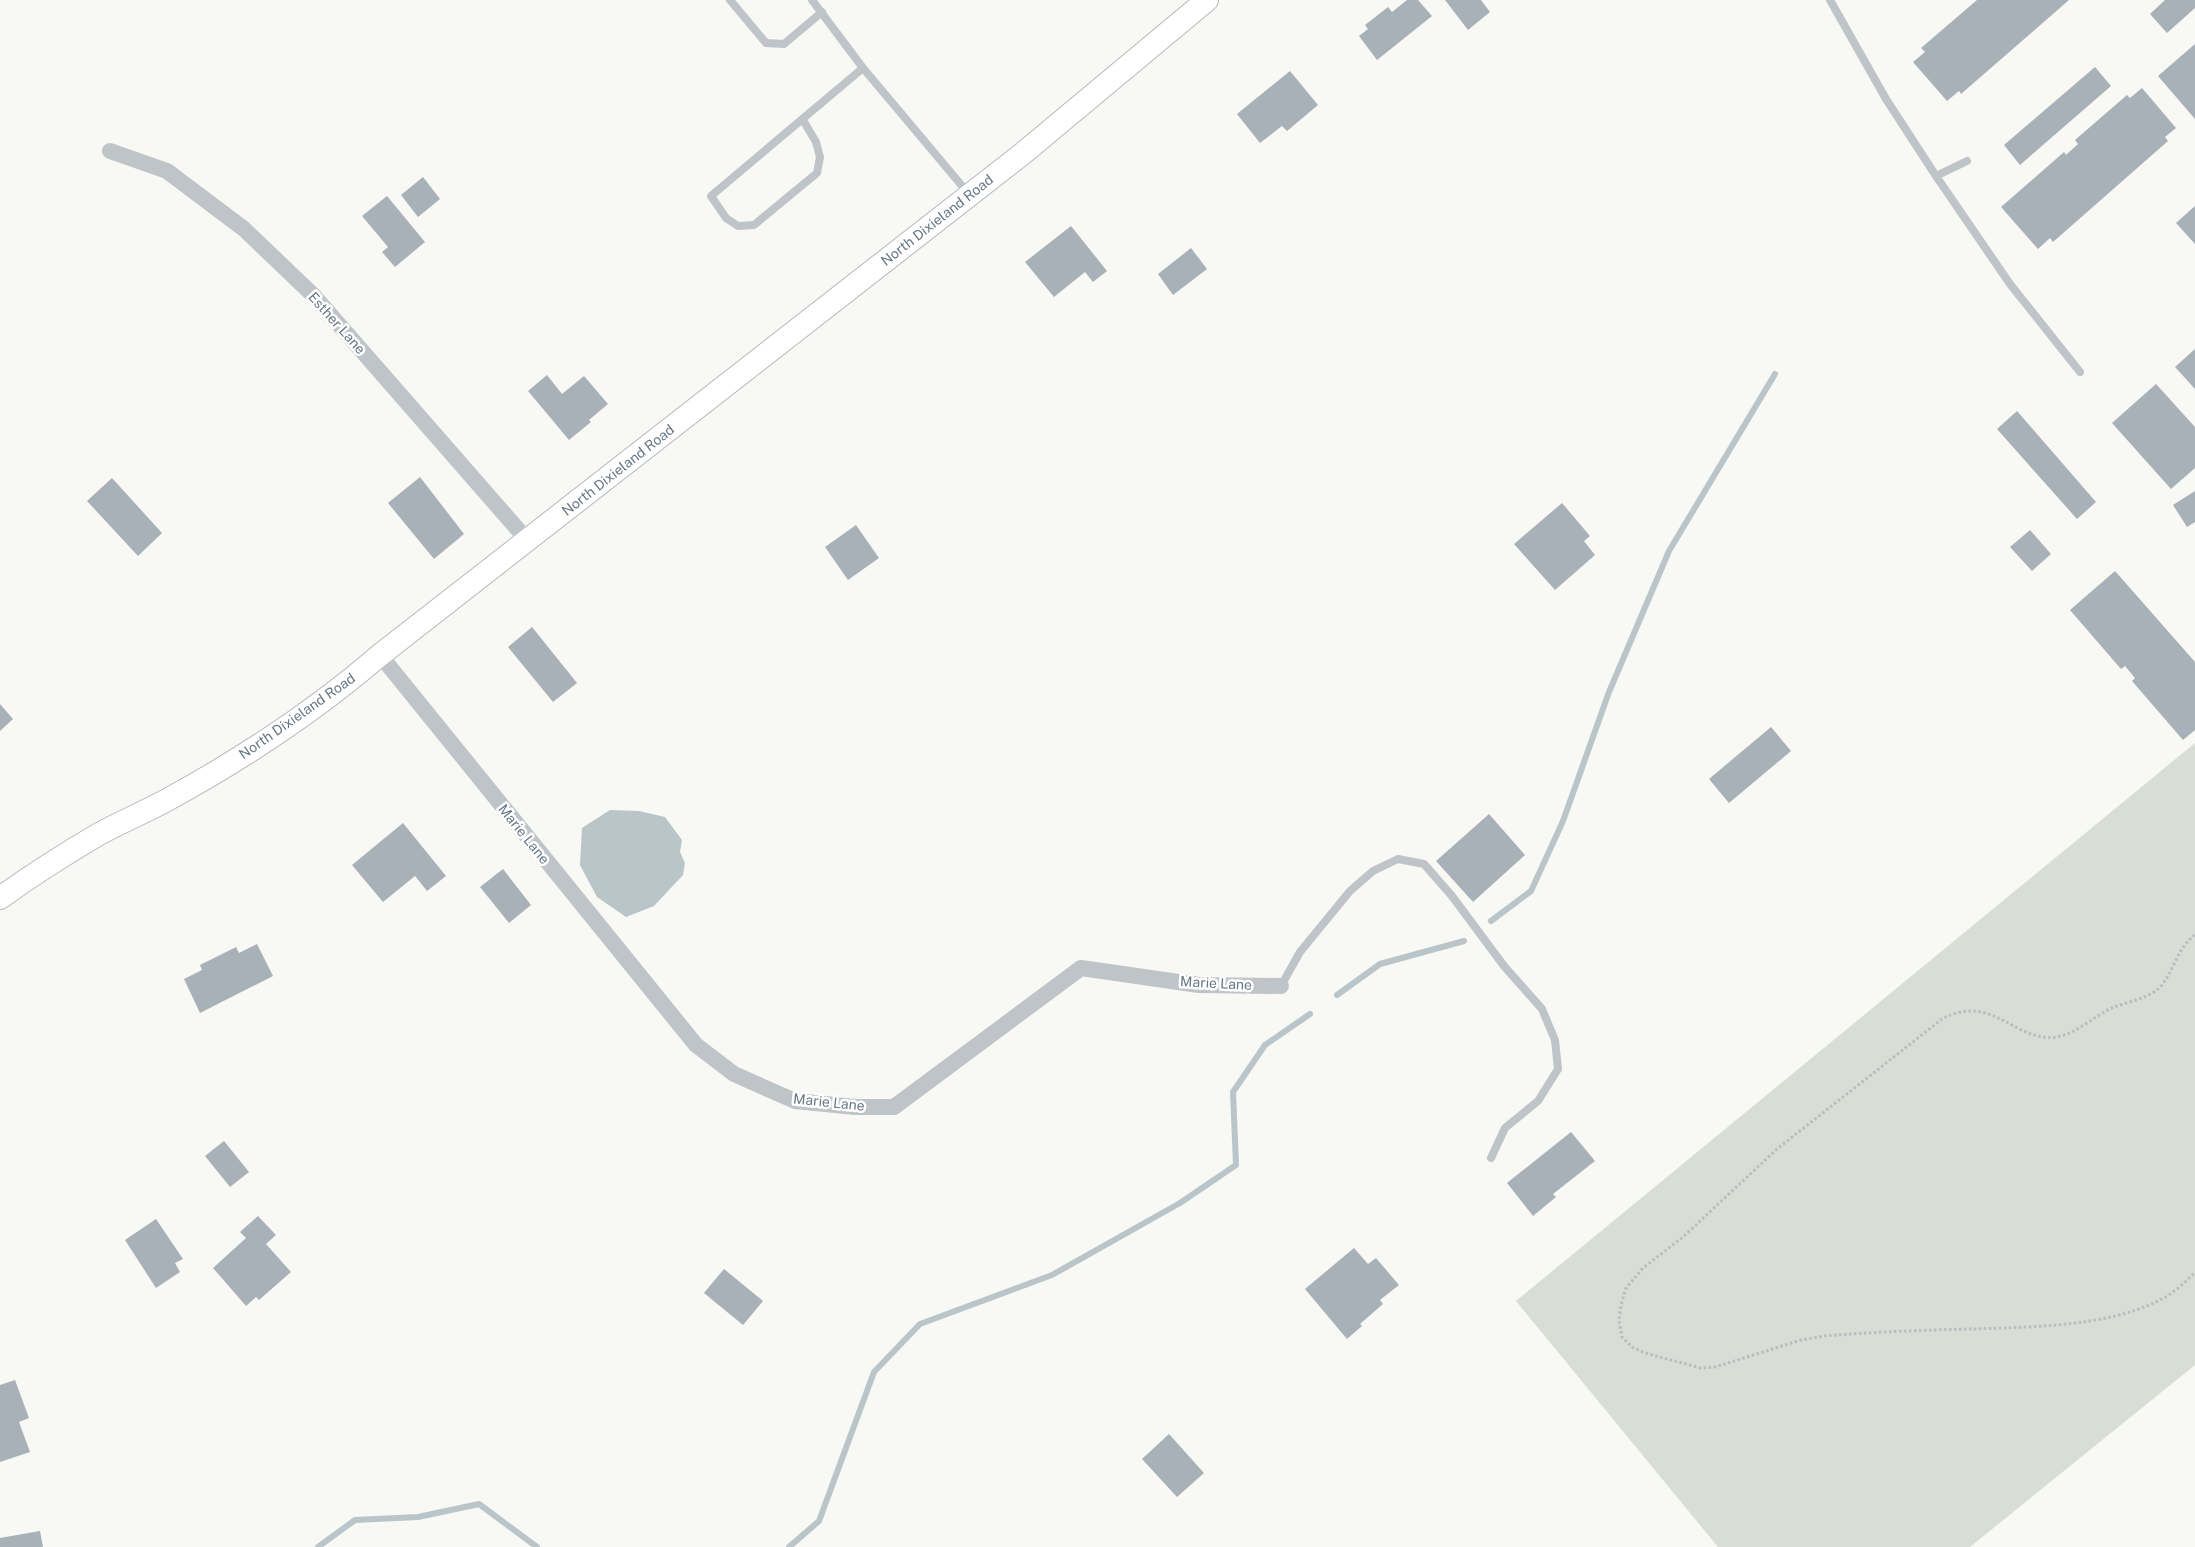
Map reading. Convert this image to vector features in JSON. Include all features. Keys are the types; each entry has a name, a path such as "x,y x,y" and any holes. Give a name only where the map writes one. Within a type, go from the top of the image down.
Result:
{"street":[{"name":"North Dixieland Road","path":"0,898 53,861 168,799 256,747 341,688 380,655 1021,155 1207,0"},
{"name":"Esther Lane","path":"110,150 167,171 244,229 314,296 528,540"},
{"name":"Marie Lane","path":"380,655 696,1045 734,1074 795,1101 855,1107 894,1107 1081,968 1199,985 1281,986"}],"lane":[{"path":"730,0 766,43 784,44 822,12"},
{"path":"812,0 863,68 970,195"},
{"path":"1830,0 1886,98 1936,176 2010,284 2080,372"},
{"path":"802,120 816,142 820,157 817,173 754,226 738,226 726,218 710,196 863,68"},
{"path":"1936,176 1967,161"},
{"path":"1281,986 1300,952 1350,891 1373,871 1398,859 1424,864 1452,896 1504,966 1542,1009 1555,1040 1558,1069 1538,1101 1506,1128 1492,1158"}],"path":[{"path":"2195,935 2184,944 2164,982 2157,989 2109,1010 2060,1036 2039,1035 1978,1011 1960,1012 1942,1019 1777,1149 1683,1237 1643,1268 1626,1288 1620,1310 1619,1325 1622,1337 1638,1350 1708,1368 1801,1340 1824,1336 2003,1328 2096,1319 2123,1313 2157,1301 2179,1287 2195,1272"}],"shaded area":[{"path":"2195,743 2195,1365 1970,1547 1718,1547 1516,1301"},
{"path":"610,810 639,811 665,817 682,840 680,852 685,863 683,875 654,906 626,917 597,897 580,865 582,828"}],"building":[{"path":"1407,0 1418,0 1432,16 1377,60 1359,36 1368,29 1365,25 1388,7 1392,12"},
{"path":"1445,0 1481,0 1490,12 1468,30"},
{"path":"1977,0 2069,0 1961,94 1959,91 1947,101 1913,62 1925,52 1921,48"},
{"path":"2165,0 2195,0 2195,8 2167,33 2150,14"},
{"path":"2195,44 2195,119 2158,76"},
{"path":"2095,67 2111,86 2020,165 2004,145"},
{"path":"1290,71 1318,105 1287,131 1282,126 1260,143 1237,114"},
{"path":"2142,88 2176,128 2165,137 2168,141 2053,242 2050,238 2038,249 2001,207 2064,152 2066,155 2078,144 2075,140 2127,95 2130,98"},
{"path":"423,177 440,199 418,217 401,195"},
{"path":"387,196 425,242 395,267 382,252 388,247 362,216"},
{"path":"2195,206 2195,244 2176,223"},
{"path":"1071,226 1107,271 1093,282 1085,272 1054,297 1025,262"},
{"path":"1191,248 1207,269 1173,295 1158,274"},
{"path":"2195,349 2195,389 2175,367"},
{"path":"547,375 562,394 584,376 608,404 589,420 591,422 569,440 528,391"},
{"path":"2156,384 2195,427 2195,468 2171,489 2112,423"},
{"path":"2017,411 2096,502 2077,519 1997,429"},
{"path":"420,477 464,534 434,559 388,503"},
{"path":"112,478 162,533 138,556 87,501"},
{"path":"2195,491 2195,522 2187,527 2173,505"},
{"path":"1562,503 1590,536 1584,541 1595,555 1555,590 1514,544"},
{"path":"856,525 879,558 848,580 825,547"},
{"path":"2030,530 2051,554 2032,571 2010,547"},
{"path":"2115,571 2195,662 2195,730 2183,740 2132,681 2135,678 2125,666 2121,669 2070,610"},
{"path":"532,627 577,683 553,702 508,647"},
{"path":"0,704 13,719 0,731"},
{"path":"1771,727 1791,751 1729,803 1709,779"},
{"path":"1489,814 1525,855 1473,902 1436,861"},
{"path":"403,823 446,876 427,891 415,876 383,902 352,865"},
{"path":"503,869 531,905 509,923 480,887"},
{"path":"257,944 273,976 200,1013 184,979 202,970 200,965 236,947 239,953"},
{"path":"1571,1132 1595,1161 1553,1194 1556,1197 1533,1216 1507,1183"},
{"path":"224,1141 249,1172 230,1187 205,1156"},
{"path":"258,1216 276,1235 266,1244 291,1272 259,1300 256,1297 246,1306 213,1268 246,1238 240,1232"},
{"path":"156,1219 183,1259 175,1263 180,1272 156,1288 125,1240"},
{"path":"1354,1248 1368,1264 1376,1258 1399,1285 1380,1300 1383,1304 1360,1324 1362,1326 1347,1339 1305,1289"},
{"path":"724,1269 763,1301 743,1325 704,1293"},
{"path":"15,1380 29,1418 19,1422 30,1452 0,1462 0,1385"},
{"path":"1169,1434 1204,1473 1177,1497 1142,1459"},
{"path":"40,1531 43,1547 0,1547 0,1538"}],"waterway":[{"path":"1491,921 1531,891 1563,821 1609,692 1669,551 1775,374"},
{"path":"1337,995 1380,964 1464,941"},
{"path":"789,1547 819,1521 874,1372 920,1324 1052,1275 1180,1203 1236,1165 1233,1092 1265,1045 1310,1014"},
{"path":"318,1547 355,1520 418,1517 479,1504 537,1547"}]}
